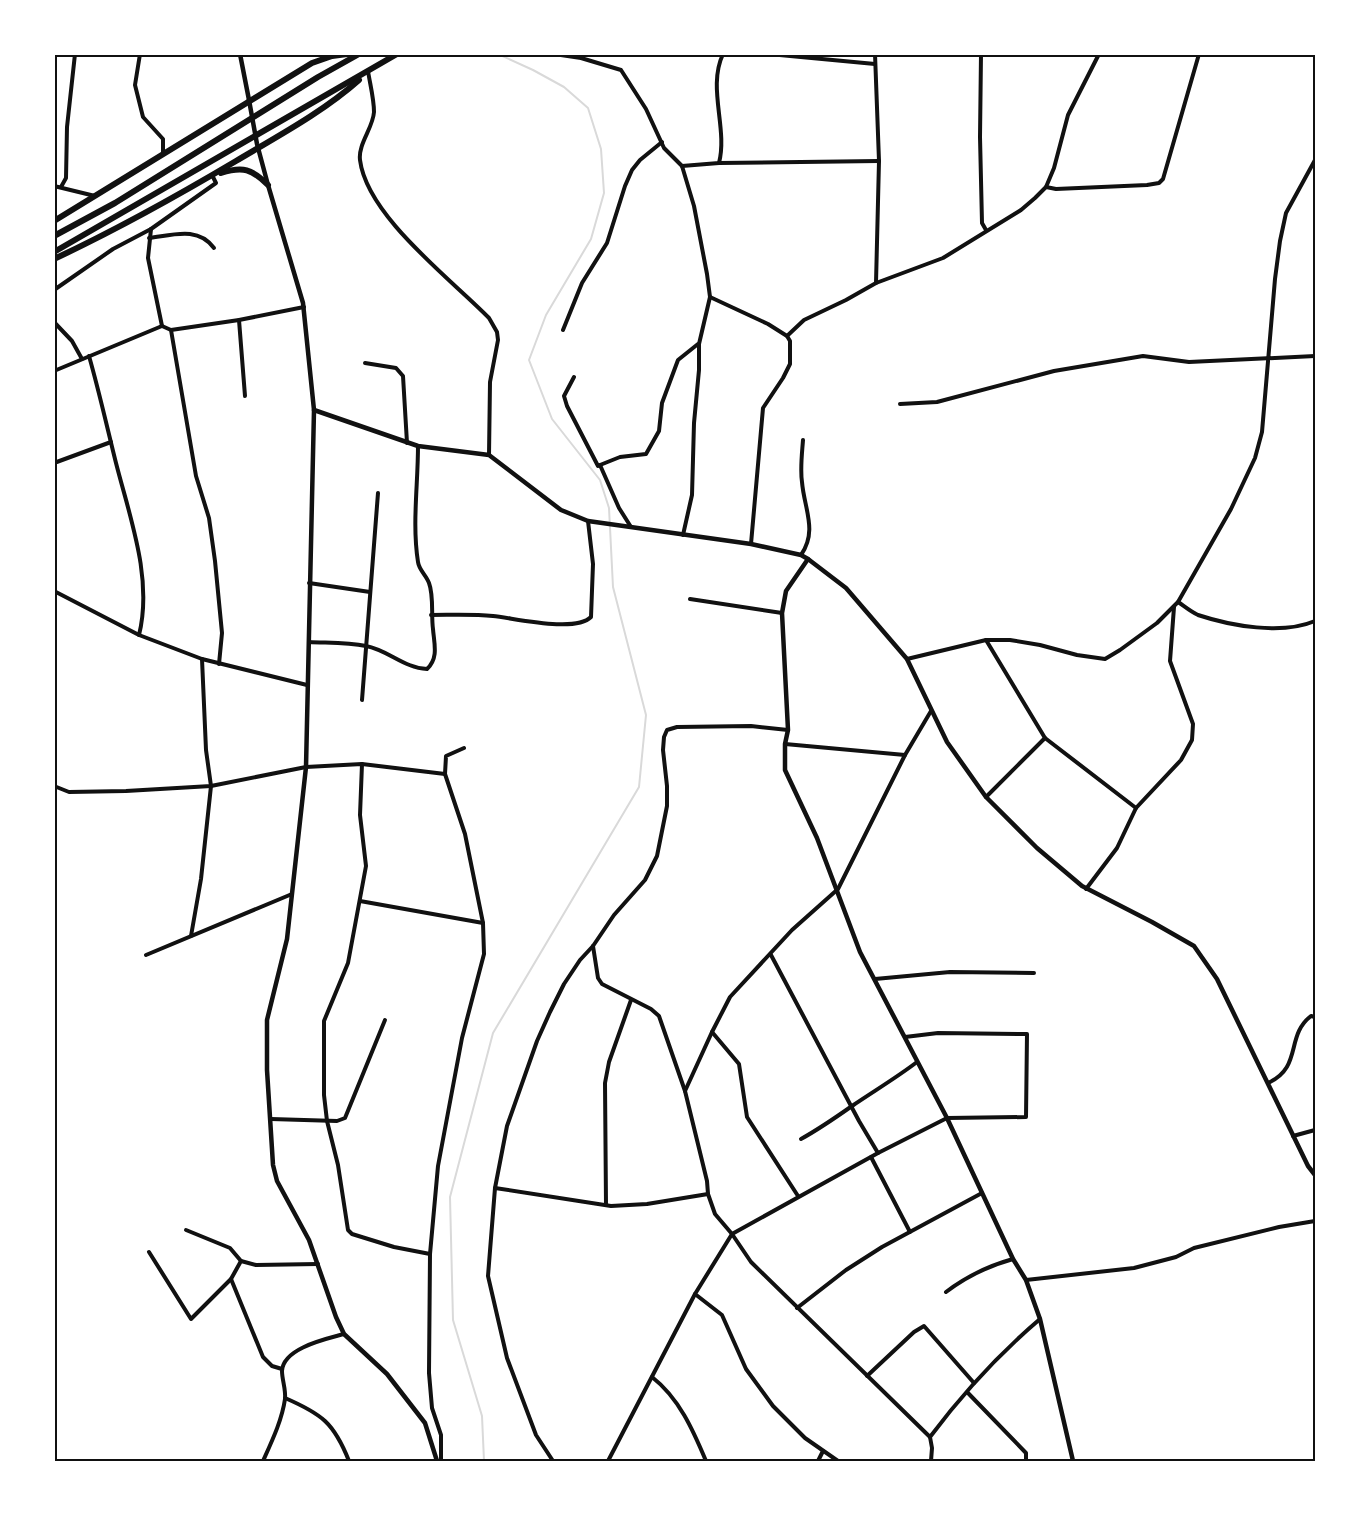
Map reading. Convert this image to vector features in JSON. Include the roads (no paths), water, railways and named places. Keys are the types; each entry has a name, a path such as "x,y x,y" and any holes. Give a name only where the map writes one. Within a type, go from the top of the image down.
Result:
{"highway":[{"path":"54,221 312,63 332,55 347,54"},
{"path":"54,236 124,198 318,76 359,54"},
{"path":"54,252 397,54"},
{"path":"54,260 212,175 339,98 371,69"},
{"path":"212,175 247,169 258,175 268,185"}],"street":[{"path":"140,54 135,85 143,117 163,139 164,154"},
{"path":"240,54 257,146 304,307 314,410 306,767 286,939 267,1020 267,1070 273,1165 277,1181 309,1239 344,1334 387,1374 424,1422 439,1461"},
{"path":"554,54 581,56 621,70 646,109 664,148 682,166 701,234 710,297 699,344 692,495 683,536"},
{"path":"719,163 722,152 717,105 717,66 723,54"},
{"path":"759,54 875,64"},
{"path":"875,54 879,161 876,283"},
{"path":"981,54 982,223 986,230"},
{"path":"787,336 804,320 876,283 943,258 1021,210 1046,187 1054,168 1068,115 1099,54"},
{"path":"1046,187 1056,189 1159,183 1163,179 1199,54"},
{"path":"54,56 75,55 67,127 66,178 61,187"},
{"path":"371,69 374,114 360,159 365,179 378,203 396,228 489,318 497,332 498,340 490,382 489,455"},
{"path":"563,330 582,283 608,243 632,170 640,160 662,142"},
{"path":"907,659 986,640 1010,640 1104,659 1156,623 1178,602 1231,509 1255,458 1262,432 1276,269 1287,213 1315,160"},
{"path":"682,166 719,163 879,161"},
{"path":"54,290 112,249 151,229 216,183 212,175"},
{"path":"54,186 96,196"},
{"path":"151,229 148,258 162,326"},
{"path":"149,238 193,233 206,238 214,248"},
{"path":"710,297 768,324 787,336 790,341 790,364 763,408 751,544"},
{"path":"54,370 162,326 171,330 304,307"},
{"path":"239,320 245,396"},
{"path":"54,322 72,341 82,359"},
{"path":"171,330 196,476 209,518 222,633 219,664"},
{"path":"600,465 620,457 646,454 659,431 662,403 678,360 699,344"},
{"path":"89,356 131,521 143,578 144,611 139,635"},
{"path":"900,404 937,402 1054,372 1143,356 1189,362 1315,356"},
{"path":"364,363 396,368 403,375 407,443"},
{"path":"574,377 564,396 631,528"},
{"path":"314,410 418,446 489,455 561,510 588,521 751,544 801,555 846,588 907,659 946,742 986,797 1037,848 1086,889 1194,946 1217,979 1293,1136 1315,1175"},
{"path":"801,555 807,546 810,529 802,483 803,440"},
{"path":"54,463 111,442"},
{"path":"309,642 366,646 418,668 427,669 433,661 435,649 429,583 418,566 414,519 418,489 418,446"},
{"path":"362,700 378,493"},
{"path":"431,615 491,616 559,624 587,621 591,617 593,564 588,521"},
{"path":"808,559 786,591 782,613 788,730 784,744 784,770 817,838 860,952 947,1118 1013,1259 1026,1280 1040,1319 1073,1461"},
{"path":"309,583 370,592"},
{"path":"54,591 139,635 202,659 307,685"},
{"path":"690,599 782,613"},
{"path":"1178,602 1196,614 1272,629 1300,626 1315,621"},
{"path":"1086,889 1117,848 1137,808 1181,760 1192,740 1193,724 1170,661 1174,606"},
{"path":"986,640 1045,738 1137,808"},
{"path":"191,936 201,879 212,786 206,750 202,659"},
{"path":"685,1091 730,998 792,930 838,889 905,755 932,710"},
{"path":"553,1461 536,1435 507,1358 488,1276 495,1188 507,1126 537,1041 564,984 614,915 645,880 657,856 668,806 663,750 663,737 667,730 677,727 751,726 788,730"},
{"path":"986,797 1045,738"},
{"path":"784,744 905,755"},
{"path":"439,1461 441,1435 432,1408 429,1373 430,1254 438,1166 462,1038 484,954 483,923 465,834 445,774 446,756 464,748"},
{"path":"54,786 69,792 212,786 306,767 362,764 445,774"},
{"path":"362,764 360,815 366,866 348,963 324,1021 324,1095 327,1121 338,1165 348,1230 352,1234 394,1247 430,1254"},
{"path":"146,955 292,894"},
{"path":"360,901 483,923"},
{"path":"593,946 598,978 602,984 651,1009 658,1016 685,1091 707,1181 708,1194 715,1214 751,1262 930,1437 933,1448 931,1461"},
{"path":"771,955 851,1107 878,1153"},
{"path":"874,979 950,972 1034,973"},
{"path":"606,1205 605,1083 609,1062 631,1000"},
{"path":"1268,1083 1280,1077 1288,1066 1301,1023 1311,1016 1315,1017"},
{"path":"271,1119 337,1121 345,1118 385,1020"},
{"path":"712,1032 739,1064 747,1117 798,1196"},
{"path":"608,1461 695,1294 732,1234 798,1196 947,1118 1026,1117 1027,1034 938,1033 905,1037"},
{"path":"801,1139 830,1123 917,1062"},
{"path":"1293,1136 1315,1130"},
{"path":"871,1157 910,1232"},
{"path":"495,1188 606,1205 647,1204 708,1194"},
{"path":"797,1308 846,1270 982,1192"},
{"path":"1026,1280 1134,1268 1176,1257 1194,1248 1279,1227 1315,1221"},
{"path":"186,1230 230,1248 241,1261 256,1265 318,1263"},
{"path":"149,1252 191,1319 231,1279 241,1261"},
{"path":"946,1292 965,1277 994,1264 1013,1259"},
{"path":"231,1279 263,1357 272,1366 282,1369"},
{"path":"695,1294 722,1315 746,1369 773,1406 806,1438 838,1461"},
{"path":"930,1437 1007,1347 1040,1319"},
{"path":"867,1376 914,1332 924,1326 974,1383"},
{"path":"263,1461 275,1434 285,1398 282,1369 286,1360 308,1345 344,1334"},
{"path":"652,1377 666,1388 678,1405 706,1461"},
{"path":"968,1393 1026,1453 1026,1461"},
{"path":"285,1398 311,1410 330,1424 349,1461"},
{"path":"818,1461 822,1450"}],"waterway":[{"path":"484,1461 482,1416 453,1320 450,1197 493,1033 639,787 646,715 613,587 609,508 600,480 552,419 529,360 546,315 591,239 604,193 601,149 588,108 564,87 498,54"}]}
